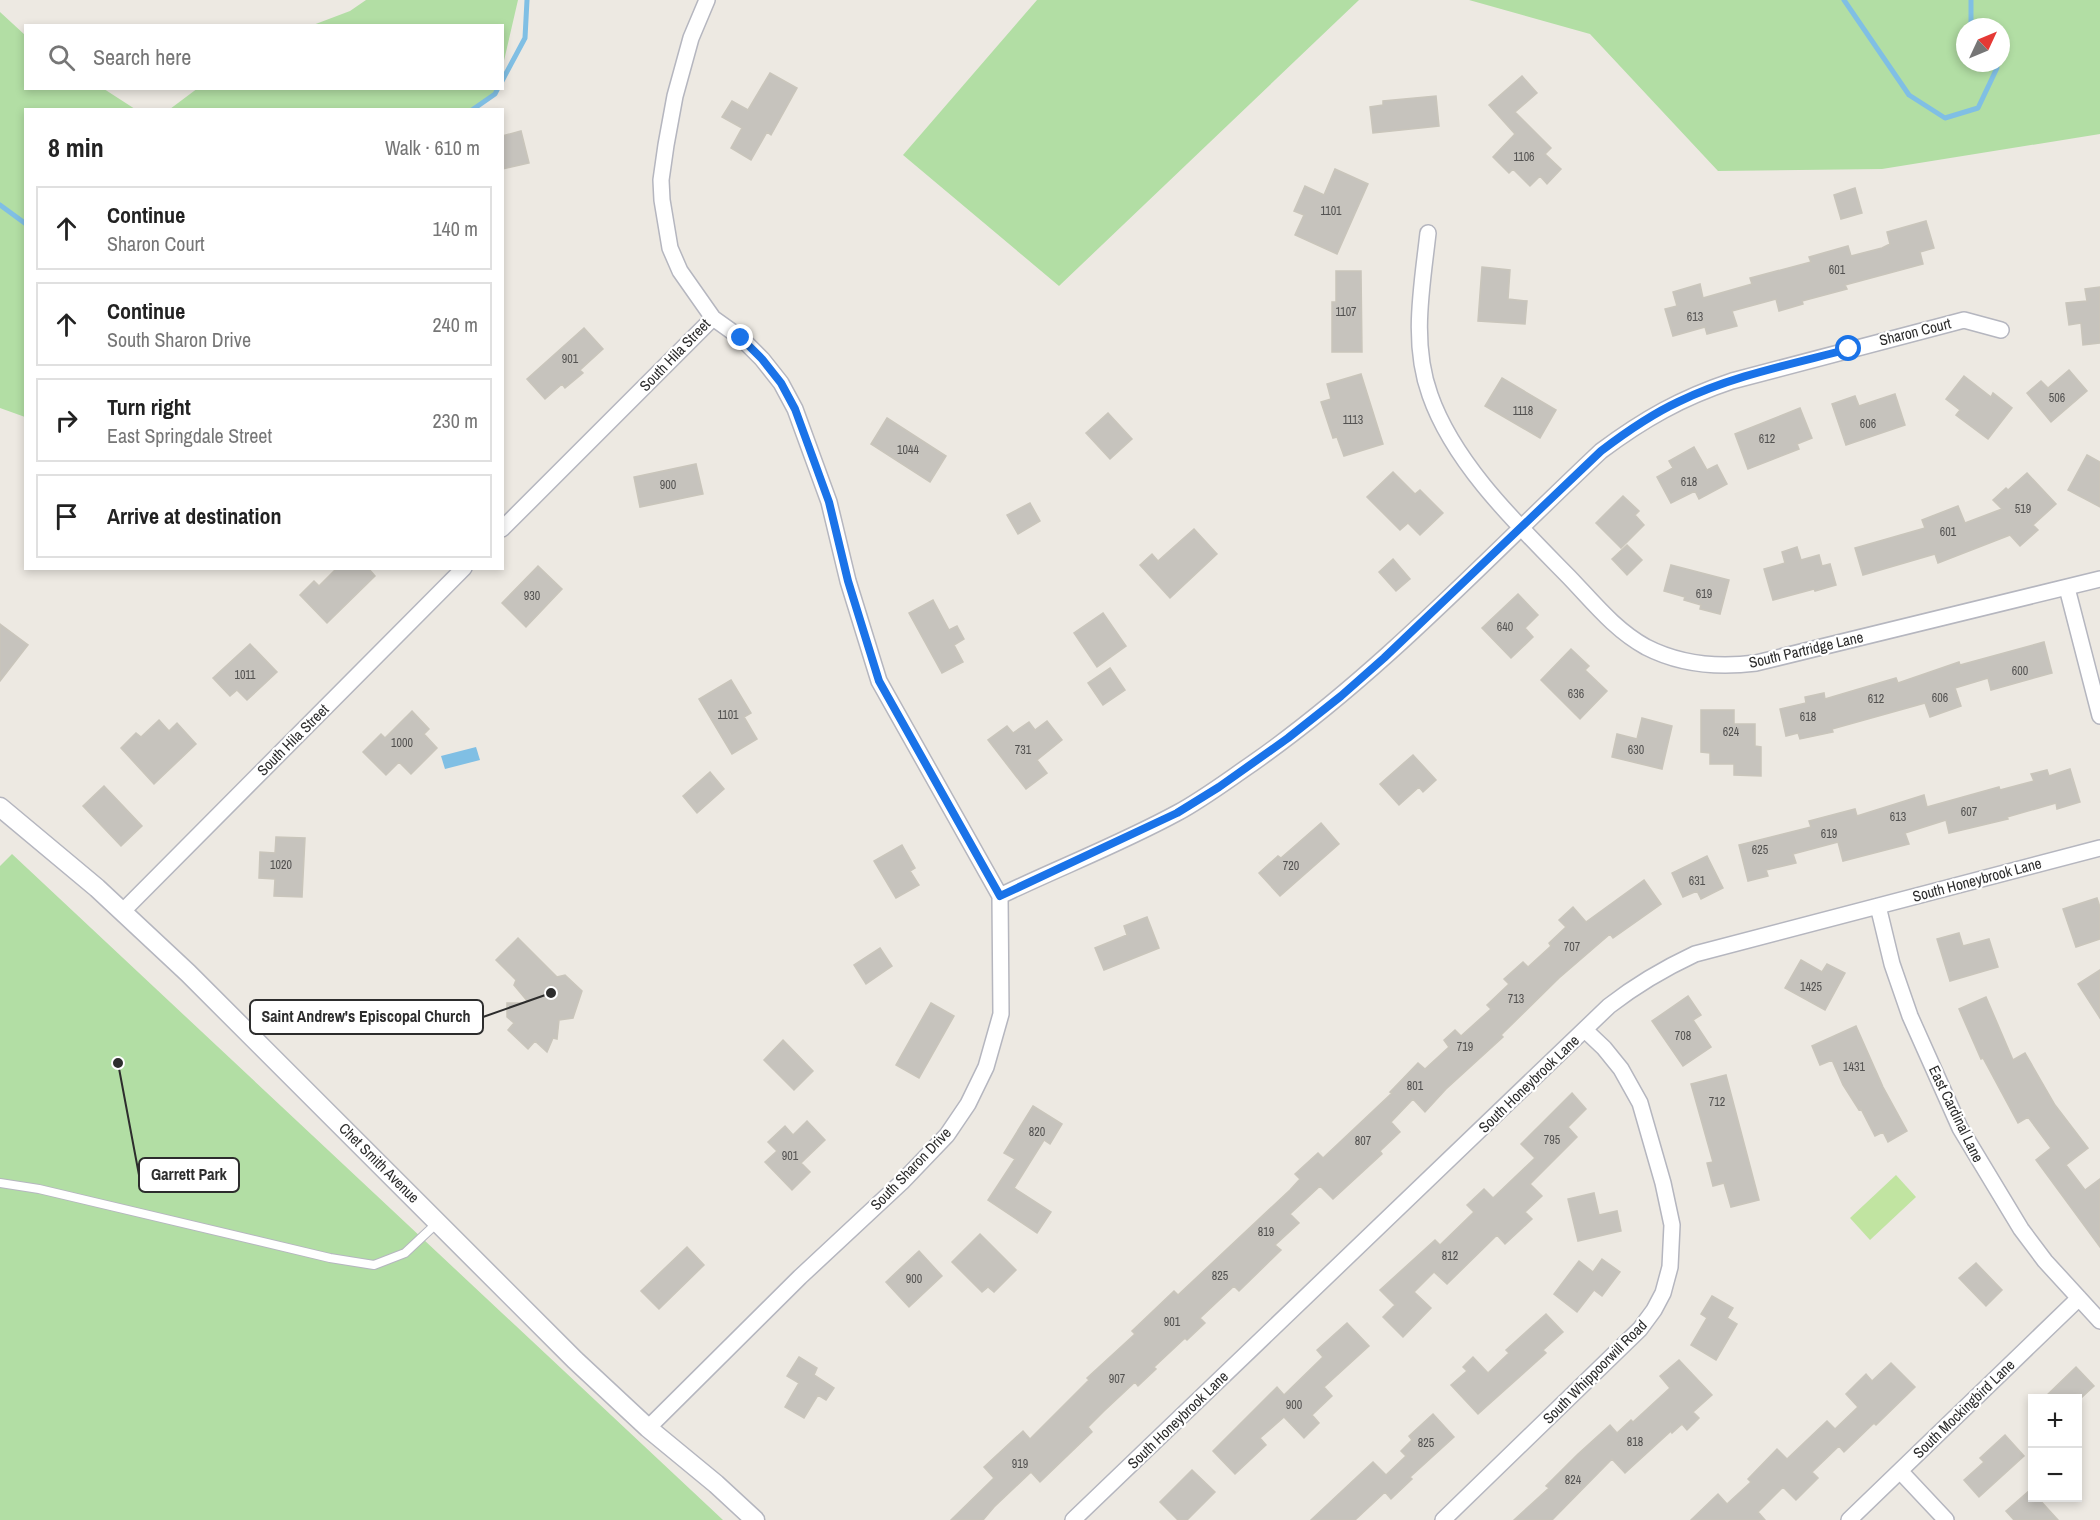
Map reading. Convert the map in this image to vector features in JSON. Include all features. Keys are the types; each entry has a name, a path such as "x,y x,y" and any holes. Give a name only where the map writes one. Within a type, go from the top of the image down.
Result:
{"street":[{"name":"South Hila Street","path":"504,528 713,318 680,271 670,248 662,200 662,180 675,96 691,38 707,0"},
{"name":"South Partridge Lane","path":"1428,233 1418,327 1423,371 1429,393 1451,440 1484,485 1521,527 1627,634 1664,655 1705,665 1731,666 1756,663 2100,579"},
{"path":"713,318 741,338 762,359 781,383 795,409 829,502 848,581 879,681 1000,896 1177,813 1280,744 1341,696 1384,658 1521,527"},
{"name":"Sharon Court","path":"1521,527 1601,451 1635,425 1699,392 1738,379 1964,320 2001,330"},
{"name":"South Hila Street","path":"123,911 462,570"},
{"path":"2067,588 2100,716"},
{"name":"Chet Smith Avenue","path":"0,807 123,911 188,973 575,1360 648,1428 716,1484 755,1520"},
{"name":"South Honeybrook Lane","path":"1072,1520 1609,1006 1634,986 1662,969 1695,954 2100,848"},
{"name":"South Sharon Drive","path":"648,1428 800,1277 902,1182 953,1127 968,1104 986,1067 1001,1014 1000,896"},
{"name":"East Cardinal Lane","path":"1878,906 1892,964 1910,1016 1960,1128 2021,1229 2045,1261 2100,1321"},
{"name":"South Whippoorwill Road","path":"1443,1520 1633,1338 1654,1310 1663,1293 1670,1267 1672,1225 1645,1116 1621,1069 1585,1030"},
{"name":"South Mockingbird Lane","path":"1849,1520 2079,1298"},
{"path":"1900,1471 1946,1520"}],"lane":[{"path":"0,1183 39,1189 330,1258 374,1265 405,1254 438,1222"}],"green space":[{"path":"366,0 518,0 504,61 504,24 316,24 350,11"},
{"path":"1037,0 1359,0 1059,286 903,155"},
{"path":"1469,0 2100,0 2100,134 1882,169 1718,171 1590,34"},
{"path":"0,12 24,34 24,90 106,90 133,108 24,108 24,417 0,408"},
{"path":"195,90 497,90 495,94 474,108 171,108"},
{"path":"12,854 723,1520 0,1520 0,866"},
{"path":"1896,1175 1916,1197 1870,1240 1850,1218"}],"water":[{"path":"476,747 480,760 445,769 441,756"}],"building":[{"path":"770,73 797,88 771,135 767,132 751,160 731,148 742,128 722,117 732,101 748,110"},
{"path":"1522,76 1537,93 1515,112 1551,148 1545,154 1561,169 1547,184 1540,176 1530,186 1513,169 1509,173 1493,157 1515,134 1489,105"},
{"path":"1436,96 1439,126 1373,133 1370,107 1383,105 1383,101"},
{"path":"521,131 529,163 504,169 504,135"},
{"path":"1335,169 1368,184 1337,254 1295,235 1304,215 1294,211 1305,186 1324,195"},
{"path":"1855,188 1862,213 1841,219 1834,195"},
{"path":"1926,221 1934,248 1920,252 1923,264 1845,285 1847,289 1802,301 1803,304 1779,311 1776,299 1732,311 1737,326 1707,334 1705,327 1673,336 1665,309 1677,306 1673,292 1700,284 1703,298 1752,284 1750,278 1811,262 1809,257 1848,246 1851,256 1882,248 1890,244 1887,232"},
{"path":"1482,267 1510,270 1508,299 1527,301 1525,324 1478,321"},
{"path":"1336,271 1361,271 1362,352 1332,352 1332,302 1336,302"},
{"path":"2100,287 2100,343 2083,345 2081,323 2069,325 2066,303 2087,301 2085,289"},
{"path":"584,328 603,349 580,370 583,373 565,388 562,384 545,399 527,379"},
{"path":"2069,370 2087,391 2051,422 2027,393 2041,381 2048,388"},
{"path":"1361,374 1383,444 1344,456 1337,437 1333,438 1321,402 1331,399 1327,384"},
{"path":"1964,376 1991,397 1993,393 2012,408 1988,439 1956,415 1960,410 1946,399"},
{"path":"1502,378 1556,410 1540,438 1485,406"},
{"path":"1895,394 1905,425 1846,445 1832,404 1855,396 1859,406"},
{"path":"1800,408 1812,438 1797,444 1799,449 1748,469 1735,434"},
{"path":"1108,413 1132,439 1110,459 1086,433"},
{"path":"887,418 946,456 930,482 871,444"},
{"path":"1694,447 1707,470 1717,465 1727,484 1699,499 1695,491 1671,503 1657,477 1673,468 1669,461"},
{"path":"2087,455 2100,462 2100,507 2068,490"},
{"path":"696,464 703,494 640,507 634,477"},
{"path":"1393,472 1415,494 1420,490 1443,513 1420,535 1408,523 1400,530 1367,497"},
{"path":"2027,473 2056,504 2033,525 2038,530 2020,546 2010,535 1938,563 1935,554 1863,575 1855,548 1925,528 1922,520 1958,506 1965,523 2002,509 1993,500"},
{"path":"1623,496 1639,511 1635,515 1644,525 1621,548 1596,523"},
{"path":"1030,503 1040,521 1018,534 1007,515"},
{"path":"1194,529 1217,554 1170,598 1140,565 1152,554 1158,561"},
{"path":"1627,545 1642,560 1627,575 1612,559"},
{"path":"1797,547 1801,560 1819,555 1822,566 1830,564 1836,585 1773,600 1764,569 1785,563 1782,552"},
{"path":"1393,559 1410,579 1396,591 1379,572"},
{"path":"1671,565 1729,580 1720,614 1700,609 1701,605 1684,600 1685,597 1664,591"},
{"path":"538,566 562,589 526,627 502,603"},
{"path":"335,570 370,570 375,576 327,623 300,595 314,581 319,586"},
{"path":"1518,594 1538,615 1525,628 1533,637 1511,658 1482,628"},
{"path":"933,600 949,630 957,626 964,639 954,645 963,662 942,673 909,613"},
{"path":"1103,613 1126,646 1097,667 1074,633"},
{"path":"0,624 28,645 0,681"},
{"path":"2044,642 2052,673 1991,690 1988,678 1955,688 1961,706 1930,717 1925,703 1832,729 1833,732 1800,739 1798,733 1786,736 1780,709 1806,703 1805,697 1824,693 1825,699 1896,678 1898,683 1959,662 1960,665"},
{"path":"250,644 277,672 247,700 237,690 230,696 213,678"},
{"path":"1571,649 1589,666 1585,670 1607,691 1580,719 1541,680"},
{"path":"1110,668 1125,690 1103,705 1088,683"},
{"path":"731,680 751,713 744,717 757,739 732,754 699,699"},
{"path":"1701,710 1734,710 1734,724 1755,724 1755,746 1761,747 1761,776 1734,775 1734,764 1710,764 1710,753 1701,752"},
{"path":"412,711 429,729 424,734 437,748 411,774 399,762 386,775 363,752 381,734 385,738"},
{"path":"1642,718 1672,726 1662,769 1612,757 1617,734 1637,739"},
{"path":"159,720 169,731 177,723 196,744 154,784 121,748 136,733 141,737"},
{"path":"1047,721 1062,740 1037,760 1047,773 1026,789 988,740 1007,726 1013,733 1029,722 1035,730"},
{"path":"1413,755 1436,780 1423,792 1419,787 1399,805 1380,784"},
{"path":"2070,769 2080,802 2057,809 2056,803 2007,817 2008,819 1949,833 1946,820 1905,833 1909,844 1843,861 1838,842 1793,854 1796,863 1766,870 1768,876 1748,881 1739,845 1811,827 1809,821 1855,809 1857,816 1924,795 1927,807 1999,787 2000,790 2034,781 2031,774 2047,770 2049,776"},
{"path":"710,772 724,789 697,813 683,796"},
{"path":"104,786 142,826 121,846 83,806"},
{"path":"1321,823 1339,844 1280,896 1259,873 1278,856 1281,858"},
{"path":"276,837 305,838 302,897 274,896 275,879 259,878 260,852 275,853"},
{"path":"902,845 915,868 910,871 919,885 896,898 874,861"},
{"path":"1707,856 1723,888 1701,899 1697,891 1683,897 1672,873"},
{"path":"1644,880 1661,904 1613,938 1610,934 1559,978 1501,1035 1503,1037 1446,1089 1425,1112 1413,1099 1391,1122 1400,1132 1380,1151 1382,1154 1333,1199 1320,1186 1290,1214 1299,1223 1275,1245 1281,1250 1239,1291 1234,1286 1200,1318 1205,1323 1154,1367 1156,1369 1138,1386 1135,1382 1104,1411 1088,1427 1092,1432 1040,1482 1031,1472 983,1520 951,1520 994,1478 984,1467 1023,1431 1030,1439 1089,1380 1087,1378 1135,1334 1132,1331 1174,1291 1178,1295 1290,1190 1300,1179 1295,1174 1318,1153 1323,1158 1392,1093 1390,1092 1418,1063 1425,1069 1449,1047 1444,1040 1455,1030 1461,1036 1491,1009 1487,1005 1509,984 1504,979 1523,962 1528,967 1551,946 1549,943 1566,927 1559,920 1573,907 1586,922"},
{"path":"2097,898 2100,907 2100,939 2076,947 2063,909"},
{"path":"1147,917 1159,948 1104,970 1095,948 1127,935 1124,926"},
{"path":"1959,933 1963,946 1989,939 1998,967 1950,981 1937,939"},
{"path":"518,938 557,977 565,975 582,991 573,1018 559,1020 557,1039 553,1038 547,1052 535,1041 528,1049 508,1030 514,1023 507,1017 507,1003 529,1003 514,985 516,980 496,960"},
{"path":"880,948 892,966 866,984 854,965"},
{"path":"1801,960 1822,972 1827,964 1845,973 1825,1010 1785,988"},
{"path":"2100,970 2100,1018 2078,984"},
{"path":"1688,996 1701,1015 1693,1020 1711,1047 1683,1066 1652,1021"},
{"path":"1986,997 2013,1060 2025,1053 2055,1105 2088,1148 2066,1165 2085,1190 2100,1179 2100,1247 2036,1160 2051,1148 2028,1117 2018,1123 1983,1058 1981,1059 1959,1009"},
{"path":"931,1003 954,1016 919,1078 896,1065"},
{"path":"1856,1026 1883,1087 1907,1131 1888,1142 1883,1132 1875,1136 1861,1109 1859,1110 1843,1085 1832,1060 1820,1065 1812,1046"},
{"path":"783,1040 813,1071 794,1090 764,1060"},
{"path":"1726,1075 1759,1200 1731,1207 1724,1183 1713,1186 1707,1163 1713,1162 1691,1084"},
{"path":"1572,1093 1586,1109 1568,1127 1577,1137 1530,1184 1542,1196 1525,1212 1532,1219 1505,1244 1497,1235 1447,1284 1434,1272 1414,1292 1431,1308 1403,1337 1383,1317 1395,1305 1380,1290 1435,1240 1440,1245 1474,1212 1467,1205 1484,1189 1493,1198 1535,1158 1521,1144"},
{"path":"1033,1106 1062,1124 1050,1144 1044,1140 1014,1188 1051,1212 1037,1233 988,1200 1015,1159 1004,1153"},
{"path":"807,1121 825,1140 801,1163 810,1172 792,1190 765,1162 777,1151 768,1142 785,1126 793,1135"},
{"path":"1594,1193 1599,1215 1617,1211 1621,1231 1578,1241 1568,1199"},
{"path":"980,1234 1016,1270 994,1292 988,1287 982,1292 952,1262"},
{"path":"687,1247 704,1265 659,1309 641,1291"},
{"path":"919,1251 942,1276 909,1307 886,1282"},
{"path":"1602,1259 1620,1272 1602,1296 1594,1290 1577,1312 1554,1294 1579,1261 1593,1272"},
{"path":"1976,1263 2002,1290 1986,1306 1959,1278"},
{"path":"1712,1296 1733,1308 1727,1318 1737,1324 1716,1360 1691,1345 1707,1318 1701,1314"},
{"path":"1546,1314 1563,1332 1543,1350 1546,1353 1478,1414 1451,1385 1467,1371 1463,1367 1473,1357 1488,1373 1509,1353 1506,1350"},
{"path":"1347,1323 1369,1346 1324,1387 1332,1396 1312,1415 1319,1423 1304,1438 1284,1417 1260,1438 1266,1445 1235,1474 1213,1451 1277,1387 1284,1395 1323,1357 1317,1350"},
{"path":"799,1357 817,1368 814,1375 834,1388 826,1400 818,1395 804,1418 785,1407 799,1383 787,1376"},
{"path":"1679,1360 1712,1395 1693,1412 1699,1418 1687,1430 1682,1424 1672,1433 1671,1431 1625,1473 1612,1459 1552,1520 1514,1520 1549,1488 1546,1486 1578,1454 1610,1425 1617,1433 1631,1420 1633,1422 1670,1388 1660,1376"},
{"path":"1891,1363 1915,1387 1844,1452 1839,1446 1812,1472 1818,1478 1796,1500 1783,1487 1758,1512 1765,1520 1691,1520 1718,1494 1727,1504 1751,1482 1748,1479 1777,1449 1787,1459 1827,1421 1835,1429 1858,1407 1846,1394 1866,1374 1872,1381"},
{"path":"2076,1367 2094,1386 2082,1397 2082,1394 2048,1394"},
{"path":"1433,1414 1454,1437 1410,1477 1412,1479 1391,1499 1385,1492 1355,1520 1311,1520 1373,1462 1386,1475 1406,1456 1401,1451 1412,1440 1409,1436"},
{"path":"2005,1435 2024,1456 1979,1497 1964,1480 1984,1462 1980,1458"},
{"path":"1192,1470 1215,1492 1187,1520 1178,1520 1160,1502"},
{"path":"2028,1492 2028,1502 2042,1502 2058,1520 2014,1520 2006,1511"}],"waterway":[{"path":"504,77 525,38 527,0"},
{"path":"1844,0 1909,95 1945,118 1978,108 1995,72"},
{"path":"1971,0 1971,18"},
{"path":"475,108 495,94 497,90"},
{"path":"0,205 24,223"}],"place":[{"name":"Saint Andrew's Episcopal Church","path":"551,993"},
{"name":"Garrett Park","path":"118,1063"}],"route":[{"path":"741,338 781,383 806,435 829,502 848,581 879,681 1000,896 1177,813 1219,787 1288,738 1384,658 1601,451 1635,425 1699,392 1849,349"}]}
